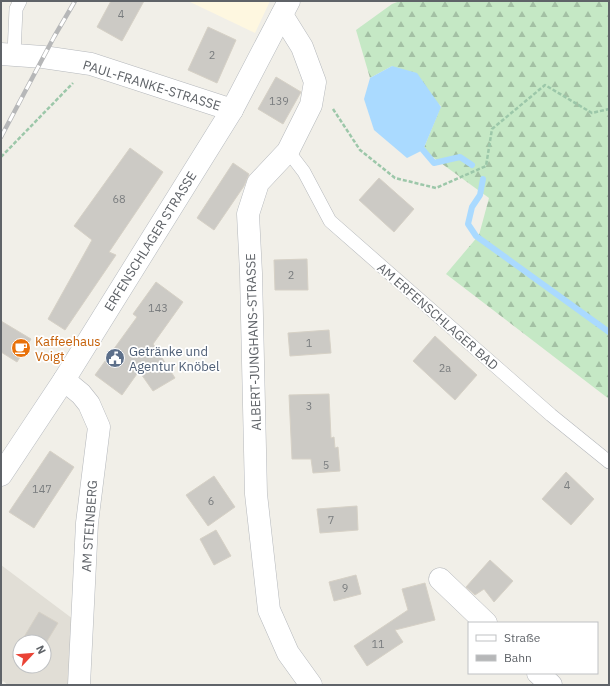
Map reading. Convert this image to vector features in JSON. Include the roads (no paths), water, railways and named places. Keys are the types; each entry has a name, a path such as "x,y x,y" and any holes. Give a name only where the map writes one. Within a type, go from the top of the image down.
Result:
{"street":[{"name":"ALBERT-JUNGHANS-STRASSE","path":"285,8 315,82 311,105 288,151 258,183 248,214 252,273 256,494 269,610 288,653 310,685"},
{"name":"ERFENSCHLAGER STRASSE","path":"1,475 64,380 232,110 285,8"},
{"name":"PAUL-FRANKE-STRASSE","path":"7,54 92,64 232,110"},
{"name":"AM STEINBERG","path":"64,380 81,394 89,404 99,427 87,523 79,685"},
{"path":"440,579 485,622"},
{"path":"539,674 551,685"}],"lane":[{"path":"7,54 16,9 20,1"},
{"name":"AM ERFENSCHLAGER BAD","path":"288,151 304,172 330,221 551,415 609,462"}],"water":[{"path":"392,66 417,73 441,107 423,150 407,158 374,130 364,99 370,78"}],"waterway":[{"path":"423,150 434,163 460,157 472,165"},
{"path":"483,179 480,195 472,207 468,224 476,236 609,332"}],"railway":[{"path":"1,137 54,37 75,1"}],"place":[{"name":"Kaffeehaus Voigt","path":"21,348"},
{"name":"Getränke und Agentur Knöbel","path":"115,358"}]}
